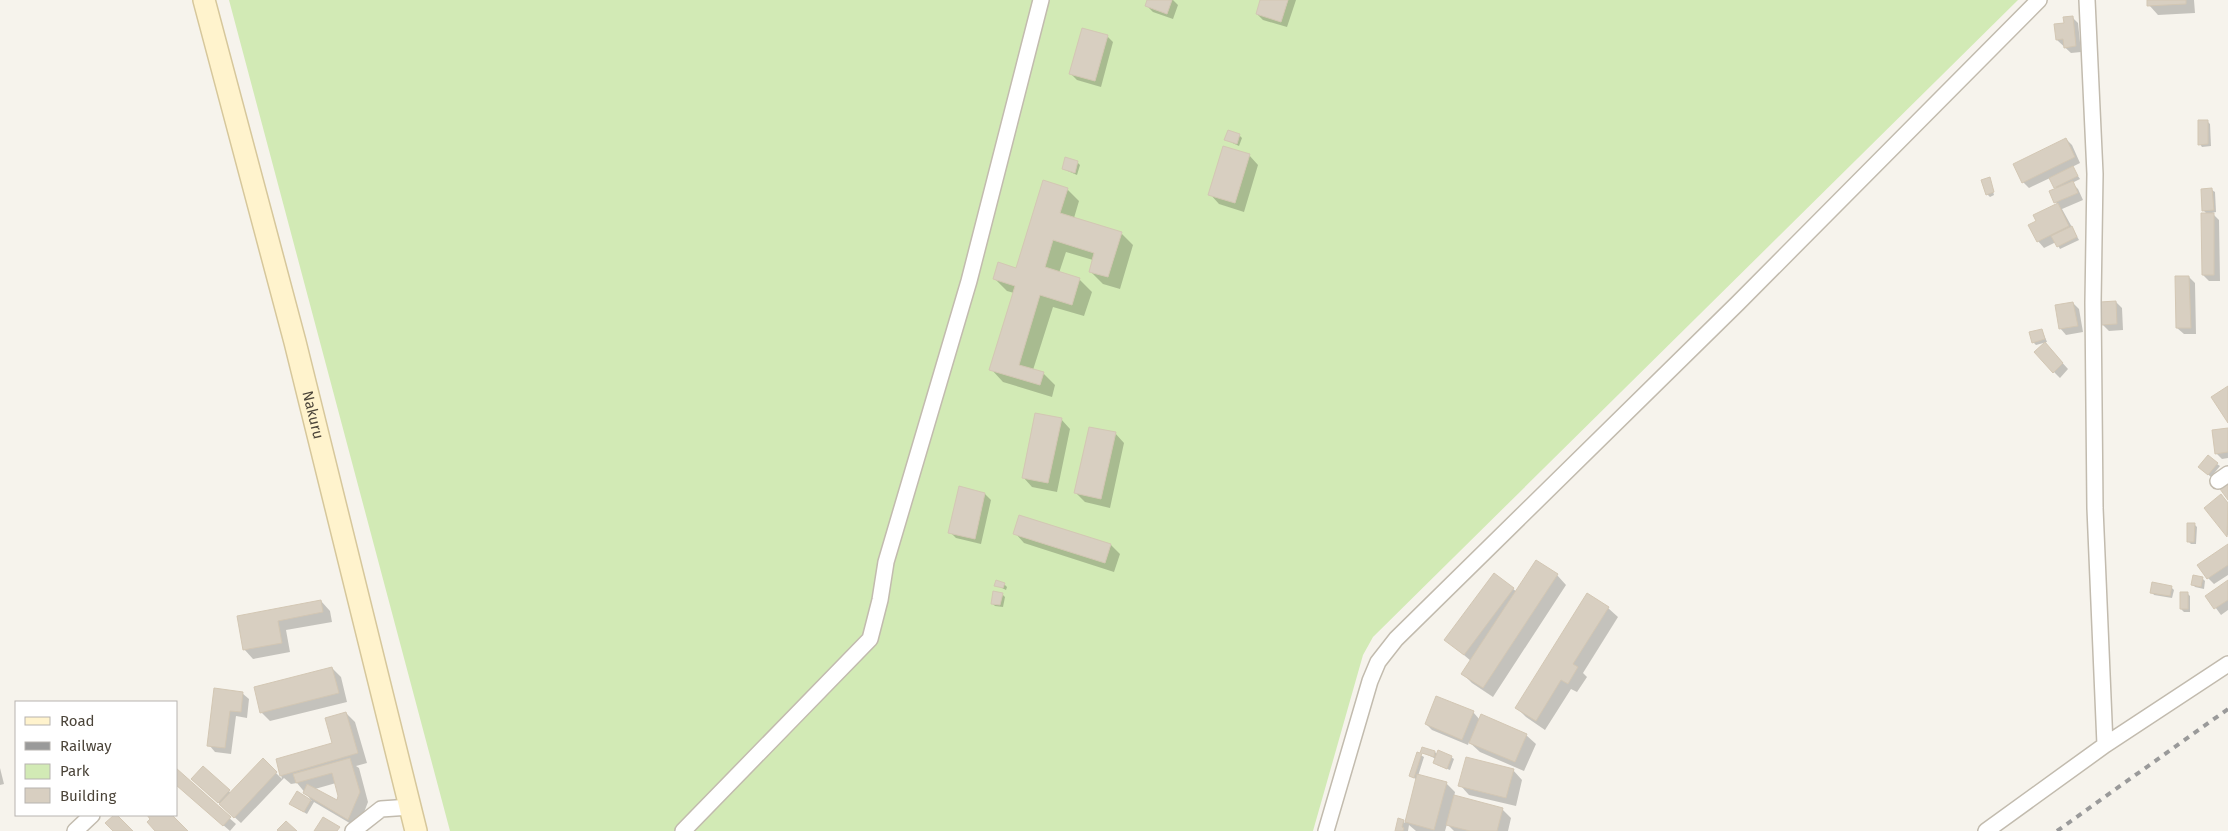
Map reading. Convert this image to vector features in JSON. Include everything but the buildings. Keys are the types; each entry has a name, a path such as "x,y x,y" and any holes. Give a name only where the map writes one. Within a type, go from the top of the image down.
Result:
{"main road":[{"name":"Nakuru","path":"204,0 295,342 416,831"}],"street":[{"path":"683,831 870,639 886,562 969,280 1041,0"},
{"path":"1326,831 1370,681 1378,662 1396,639 1738,303 2039,0"},
{"path":"2087,0 2095,174 2093,312 2095,508 2105,745"},
{"path":"1986,831 2105,745 2228,664"},
{"path":"354,831 381,809 410,807"},
{"path":"75,831 91,816"}],"green space":[{"path":"229,0 2018,0 1373,637 1363,655 1313,831 450,831"}],"railway":[{"path":"2057,831 2228,709"}]}
